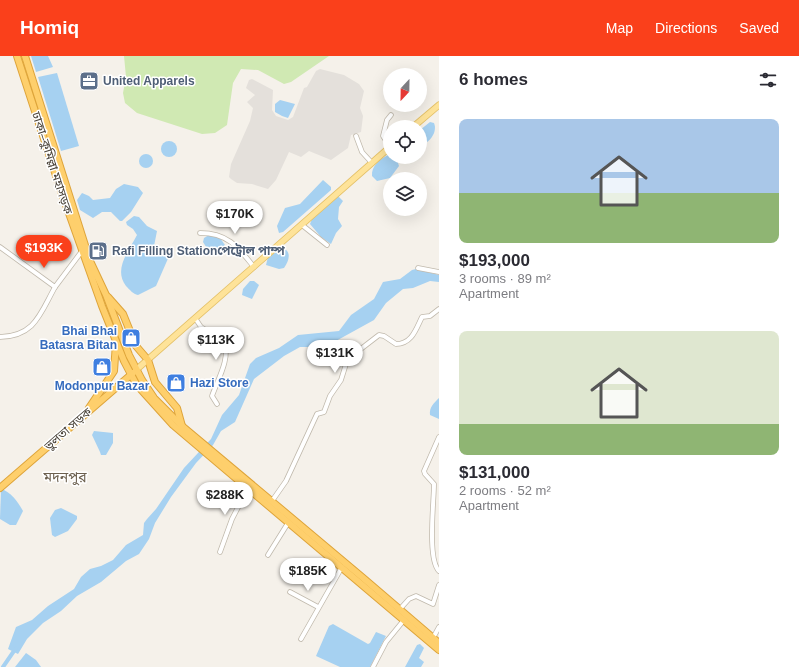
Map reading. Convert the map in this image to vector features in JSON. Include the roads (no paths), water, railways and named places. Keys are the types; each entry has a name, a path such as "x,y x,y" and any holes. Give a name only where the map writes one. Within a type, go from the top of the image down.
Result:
{"highway":[{"name":"ঢাকা–কুমিল্লা মহাসড়ক","path":"17,56 57,180 82,251 102,306 116,337 133,373 156,407 172,424 200,444"},
{"name":"ঢাকা–কুমিল্লা মহাসড়ক","path":"25,56 90,261 106,295 133,373 154,398 200,444 248,488 288,524 342,567 439,650"},
{"path":"106,295 123,314 136,346 148,360 155,382 177,408 182,426"},
{"path":"87,412 114,371 116,337"},
{"name":"ভুলতা সড়ক","path":"0,488 133,373"},
{"name":"ঢাকা–কুমিল্লা মহাসড়ক","path":"216,458 272,501 434,638 439,644"}],"main road":[{"path":"421,120 439,105"},
{"path":"133,373 383,154"}],"street":[{"path":"387,120 391,115"},
{"path":"356,136 362,152 372,164"},
{"path":"302,225 327,245"},
{"path":"200,233 211,233 232,242 240,249 254,267"},
{"path":"0,247 55,287"},
{"path":"0,337 14,337 30,328 36,321 55,287 82,251"},
{"path":"418,268 439,272"},
{"path":"272,501 286,481 317,414 324,412 330,396 341,380 348,361 366,344 379,335 384,336 396,344 407,342 411,338 422,318 430,316 439,309"},
{"path":"195,318 201,327 224,342 226,345 224,362 212,396 217,404"},
{"path":"439,437 424,471 434,484 433,550 435,566 439,571"},
{"path":"220,552 234,514 248,488"},
{"path":"268,556 288,524"},
{"path":"300,639 342,567"},
{"path":"400,609 410,599 416,596 433,604 439,585"},
{"path":"290,592 318,607"},
{"path":"373,667 386,642 404,620"},
{"path":"434,638 439,627"}],"water":[{"path":"31,56 48,56 53,67 36,72"},
{"path":"57,73 79,146 61,151 38,77"},
{"path":"280,100 295,104 288,118 275,112 275,104"},
{"path":"430,122 434,123 435,130 432,137 427,142 427,124"},
{"path":"169,141 175,143 177,149 175,155 169,157 163,155 161,149 163,143"},
{"path":"143,154 149,154 153,158 153,164 149,168 143,168 139,164 139,158"},
{"path":"383,158 383,164 398,164 399,166 394,172 383,172 383,180 377,181 372,176 372,172 375,166"},
{"path":"323,180 331,187 331,190 283,232 279,233 277,226 285,208 300,204"},
{"path":"124,184 138,187 143,193 131,212 122,221 120,221 111,212 102,212 93,218 80,210 77,200 82,193 89,196 93,200 110,198 116,189"},
{"path":"338,196 343,201 339,207 338,219 342,226 336,233 331,244 321,237 310,224 312,219"},
{"path":"134,216 139,217 147,226 157,231 154,246 170,254 156,286 138,295 133,293 126,286 122,280 121,273 124,260 137,235 126,222"},
{"path":"209,235 220,238 225,245 218,250 208,250 203,242 204,238"},
{"path":"283,248 289,254 284,268 279,269 266,265 268,257"},
{"path":"416,269 439,275 439,282 430,281 413,288 403,289 386,303 374,320 325,347 300,347 284,356 254,379 235,422 221,431 213,445 196,463 171,497 155,523 149,539 139,554 126,561 101,582 77,596 61,611 43,623 27,639 18,654 8,649 16,627 32,620 48,606 74,589 81,577 90,569 101,566 113,560 126,545 143,535 144,523 156,509 184,468 211,439 222,415 239,395 250,364 256,358 279,348 298,335 339,331 351,315 374,299 383,282 400,279 412,270"},
{"path":"250,281 254,281 259,285 252,299 242,295 243,289"},
{"path":"439,398 439,419 430,415 430,410 432,405"},
{"path":"94,431 113,433 113,443 106,455 101,455 92,435"},
{"path":"1,489 5,490 11,495 23,511 16,525 10,525 0,519"},
{"path":"61,508 77,516 77,519 68,531 55,537 52,535 50,518 55,510"},
{"path":"333,624 368,644 376,632 386,636 370,667 340,667 316,656 329,626"},
{"path":"420,644 424,648 419,658 424,662 421,667 405,667 417,645"},
{"path":"26,653 36,660 41,667 15,667"}],"waterway":[{"path":"3,667 16,648"}],"place":[{"name":"United Apparels","path":"89,81"},
{"name":"Rafi Filling Stationপেট্রোল পাম্প","path":"98,251"},
{"name":"Bhai Bhai Batasra Bitan","path":"131,338"},
{"name":"Modonpur Bazar","path":"102,367"},
{"name":"Hazi Store","path":"176,383"}],"district":[{"name":"মদনপুর","path":"65,477"}]}
